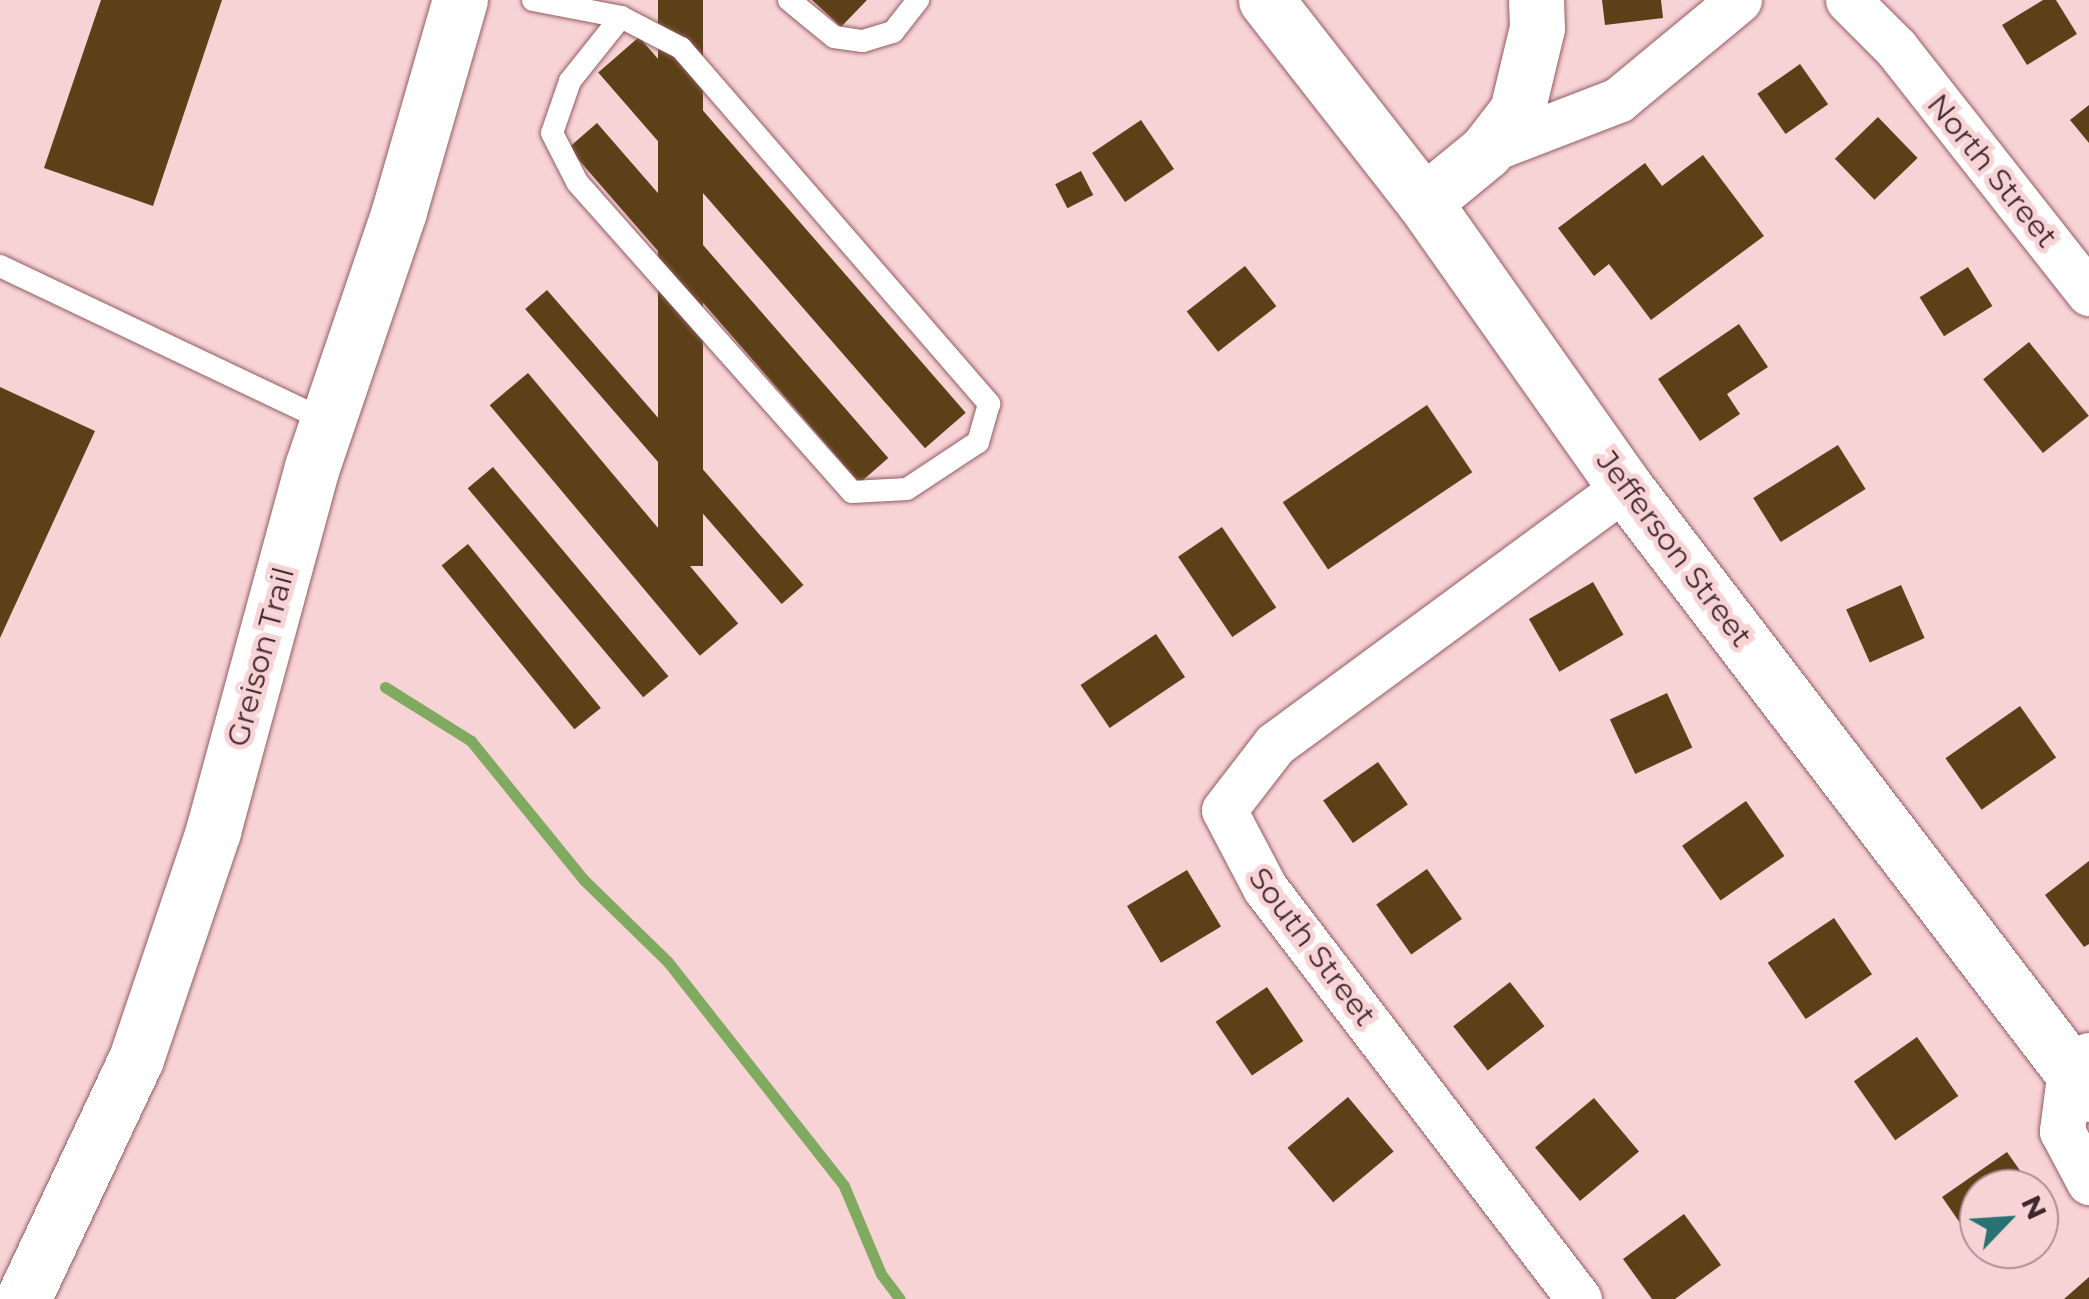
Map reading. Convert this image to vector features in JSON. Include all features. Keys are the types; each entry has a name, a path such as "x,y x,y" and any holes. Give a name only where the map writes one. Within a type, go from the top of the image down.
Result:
{"street":[{"name":"Greison Trail","path":"23,1299 136,1059 213,831 328,422 399,211 460,0"},
{"name":"Jefferson Street","path":"1266,0 1424,202 1625,487 2083,1073"},
{"path":"1424,202 1486,151 1523,98 1536,0"},
{"path":"1486,151 1618,100 1739,0"},
{"name":"North Street","path":"1848,0 1896,48 2089,293"},
{"name":"South Street","path":"1579,1299 1265,888 1224,810 1275,744 1625,487"},
{"path":"2083,1073 2062,1131 2089,1182"}],"lane":[{"path":"537,0 621,16 681,48 989,404 978,442 908,488 852,492 577,182 552,133 570,81 621,16"},
{"path":"789,0 834,37 863,41 893,32 918,0"},
{"path":"0,266 328,422"}],"building":[{"path":"101,0 222,0 153,206 44,168"},
{"path":"658,0 703,0 703,566 658,566"},
{"path":"812,0 867,0 841,27"},
{"path":"1602,0 1661,0 1663,18 1605,25"},
{"path":"2043,0 2056,0 2077,34 2027,65 2002,25"},
{"path":"639,37 966,413 925,448 598,72"},
{"path":"1800,64 1828,104 1786,134 1757,94"},
{"path":"2089,105 2089,143 2070,120"},
{"path":"1878,117 1918,158 1874,200 1835,159"},
{"path":"1141,120 1174,169 1125,202 1092,153"},
{"path":"597,123 888,458 860,483 568,148"},
{"path":"1703,155 1764,236 1651,320 1609,264 1594,276 1558,228 1645,163 1662,186"},
{"path":"1081,171 1093,195 1067,208 1055,184"},
{"path":"1245,266 1276,306 1218,352 1187,312"},
{"path":"1968,267 1992,306 1944,336 1920,297"},
{"path":"547,290 804,585 782,604 525,309"},
{"path":"1739,324 1768,367 1727,394 1740,414 1700,441 1658,379"},
{"path":"2029,342 2089,416 2043,453 1983,379"},
{"path":"528,373 738,623 700,656 490,405"},
{"path":"0,387 95,431 0,638"},
{"path":"1427,405 1472,472 1328,569 1283,502"},
{"path":"1838,445 1866,489 1781,542 1753,498"},
{"path":"493,467 668,676 643,697 468,488"},
{"path":"1222,527 1276,607 1232,637 1178,557"},
{"path":"468,544 601,708 574,729 442,565"},
{"path":"1593,582 1624,635 1559,672 1529,619"},
{"path":"1901,585 1925,638 1870,662 1846,609"},
{"path":"1156,634 1185,677 1110,728 1081,685"},
{"path":"1667,693 1692,747 1635,774 1610,720"},
{"path":"2020,706 2056,758 1982,810 1945,758"},
{"path":"1378,762 1408,805 1353,843 1323,800"},
{"path":"1746,801 1784,856 1721,901 1682,846"},
{"path":"2089,861 2089,944 2084,947 2045,895"},
{"path":"1427,869 1462,919 1411,955 1376,905"},
{"path":"1187,870 1221,927 1161,963 1127,906"},
{"path":"1834,918 1872,974 1806,1019 1768,963"},
{"path":"1510,982 1544,1026 1488,1070 1453,1026"},
{"path":"1267,987 1303,1041 1252,1076 1216,1022"},
{"path":"1917,1037 1958,1096 1895,1140 1854,1081"},
{"path":"1348,1097 1394,1151 1333,1202 1287,1148"},
{"path":"1594,1098 1639,1152 1580,1201 1535,1147"},
{"path":"2007,1152 2019,1169 1982,1169"},
{"path":"1959,1185 1959,1221 1942,1197"},
{"path":"1684,1214 1721,1265 1675,1299 1652,1299 1623,1259"},
{"path":"2089,1277 2089,1299 2064,1299"}],"waterway":[{"path":"385,687 471,741 584,880 668,962 844,1186 881,1274 900,1299"}]}
